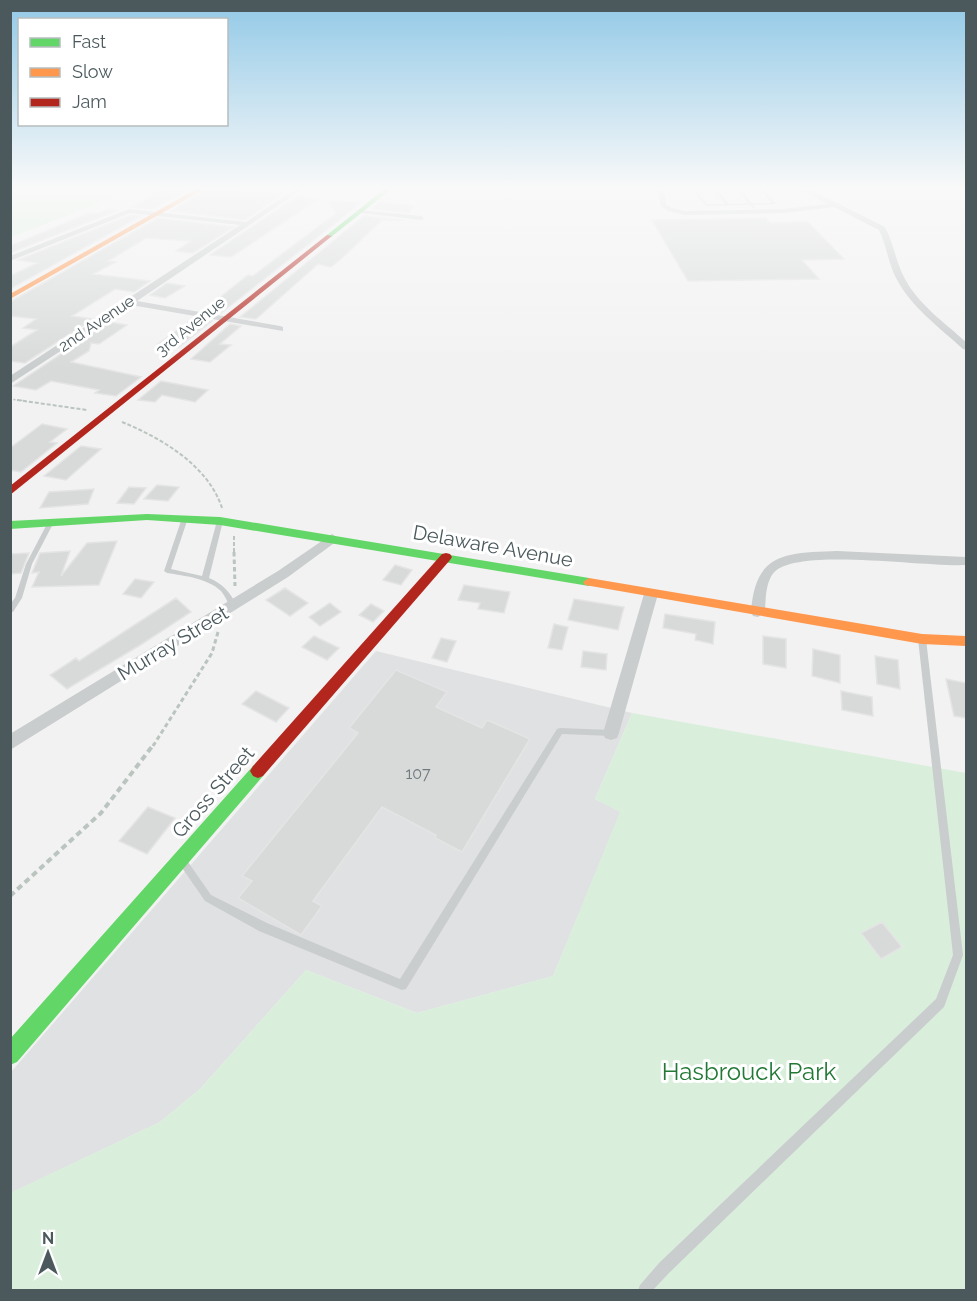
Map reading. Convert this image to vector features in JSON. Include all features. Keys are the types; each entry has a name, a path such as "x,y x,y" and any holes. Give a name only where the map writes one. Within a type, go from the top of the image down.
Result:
{"street":[{"path":"10,259 36,248"},
{"path":"10,297 98,248"},
{"name":"2nd Avenue","path":"10,381 210,248"},
{"name":"3rd Avenue","path":"10,492 315,248"},
{"path":"892,248 901,281 923,306 966,347"},
{"path":"129,302 280,329"},
{"path":"10,370 22,373"},
{"name":"Delaware Avenue","path":"10,525 221,517 254,526 758,612 922,639 966,641"},
{"name":"Murray Street","path":"10,743 332,538"},
{"path":"758,612 760,585 774,566 802,556 942,563 966,561"},
{"name":"Gross Street","path":"10,1054 446,557"},
{"path":"611,733 651,594"}],"lane":[{"path":"205,578 221,517"},
{"path":"185,518 167,571 214,581 230,605"},
{"path":"10,610 18,598 29,564 51,522"},
{"path":"645,1290 664,1268 940,1003 958,955 922,639"},
{"path":"180,858 208,898 263,927 402,985 560,731 611,733"}],"path":[{"path":"10,399 46,403 105,415 157,437 181,452 197,467 220,502 221,517"},
{"path":"10,896 101,813 164,732 212,653 230,605 235,590 234,533 248,535 254,526"}],"shaded area":[{"path":"376,651 632,713 595,799 621,812 553,976 417,1013 306,970 200,1089 160,1122 11,1193 11,1072"}],"green space":[{"name":"Hasbrouck Park","path":"632,713 966,773 966,1290 11,1290 10,1193 160,1122 200,1089 306,970 417,1013 553,976 620,812 595,799"}],"building":[{"path":"10,248 23,248 10,253"},
{"path":"49,248 84,248 10,289 10,276 37,263 18,260"},
{"path":"106,248 130,248 108,261 116,262 93,274 150,281 134,292 115,289 72,316 93,319 25,363 10,361 10,347 37,330 23,328 36,319 10,316 10,302"},
{"path":"181,248 201,248 193,253 176,251"},
{"path":"221,248 245,248 231,257 210,255"},
{"path":"290,248 304,248 221,313 204,310 248,275 253,276"},
{"path":"325,248 353,248 331,267 318,264 256,319 240,317"},
{"path":"668,248 833,248 844,259 802,260 819,279 688,281"},
{"path":"167,283 185,286 165,298 150,295"},
{"path":"194,318 212,321 179,347 158,344"},
{"path":"109,322 127,325 99,344 91,343 89,351 71,362 141,377 116,396 95,393 99,390 51,381 36,390 13,386"},
{"path":"230,324 241,326 220,344 231,345 210,362 191,359"},
{"path":"161,381 208,390 195,402 162,395 155,402 138,400"},
{"path":"42,424 67,429 50,442 57,443 21,472 10,470 10,448"},
{"path":"81,446 101,449 66,480 44,476"},
{"path":"157,485 179,487 168,501 144,499"},
{"path":"129,487 146,488 134,504 117,503"},
{"path":"94,489 88,504 40,508 49,492"},
{"path":"117,541 99,585 32,587 39,572 32,573 40,553 70,551 61,576 87,543"},
{"path":"29,553 21,573 10,574 10,554"},
{"path":"395,565 412,570 401,585 383,580"},
{"path":"135,579 154,582 141,598 123,594"},
{"path":"464,585 510,592 504,613 478,609 480,603 458,600"},
{"path":"285,588 308,603 290,616 266,600"},
{"path":"176,598 191,612 142,644 67,689 50,675 76,658 79,661"},
{"path":"574,599 624,607 618,630 568,620"},
{"path":"330,603 341,612 320,626 309,617"},
{"path":"371,604 384,611 373,622 359,615"},
{"path":"665,614 715,622 713,644 695,640 696,634 663,628"},
{"path":"554,624 568,627 562,650 548,648"},
{"path":"314,636 339,648 327,660 302,647"},
{"path":"763,636 786,639 786,668 763,664"},
{"path":"441,638 456,641 447,662 432,658"},
{"path":"813,649 840,655 840,683 812,676"},
{"path":"583,651 607,654 606,670 581,667"},
{"path":"875,656 898,660 900,689 877,684"},
{"path":"396,670 447,692 436,707 482,728 487,720 530,739 462,852 435,838 436,835 382,807 313,901 322,906 301,935 238,898 252,881 242,876 358,733 349,728"},
{"path":"946,679 966,683 966,718 954,716"},
{"path":"256,691 289,708 276,722 242,704"},
{"path":"841,691 872,697 873,716 842,710"},
{"path":"148,807 175,818 147,854 119,841"},
{"path":"882,922 902,947 881,959 861,933"}],"traffic: fast":[{"path":"10,525 147,517 220,521 589,582"},
{"path":"10,1055 258,771"}],"traffic: slow":[{"path":"10,297 97,248"},
{"path":"589,582 922,639 966,641"}],"traffic: jam":[{"path":"10,492 314,248"},
{"path":"258,771 446,557"}]}
